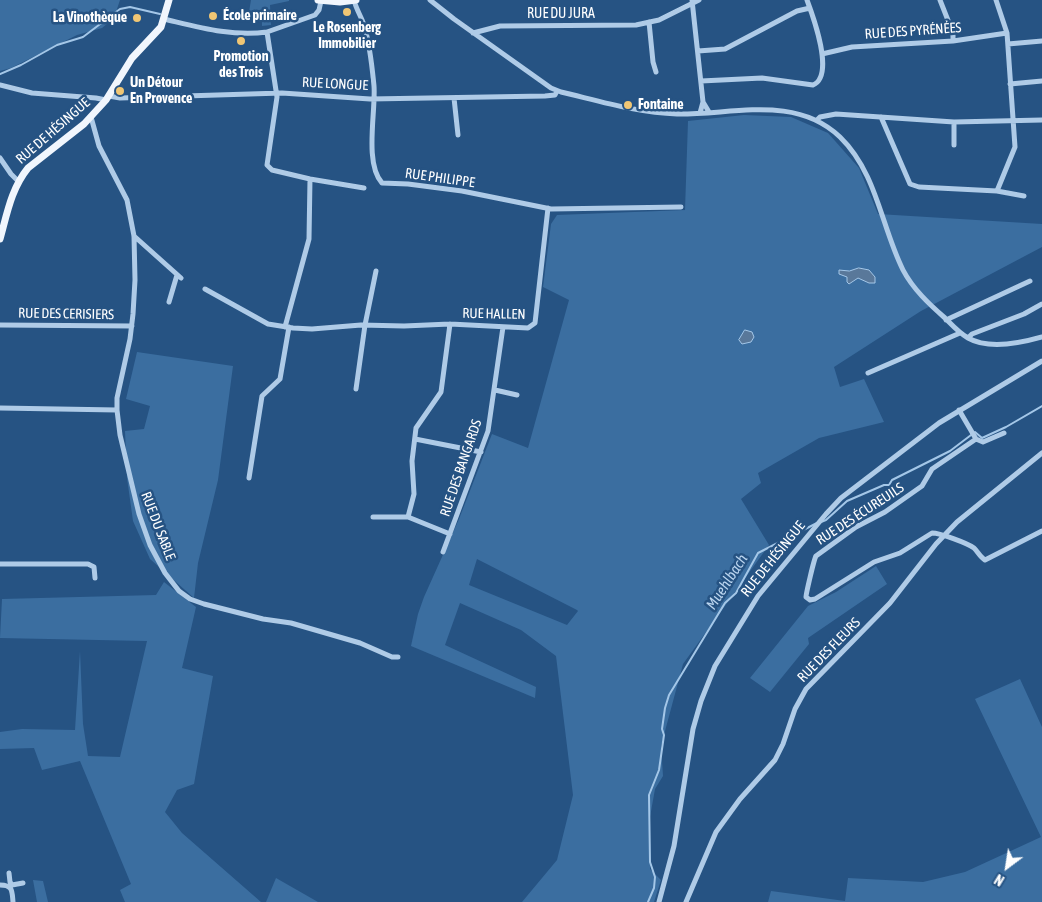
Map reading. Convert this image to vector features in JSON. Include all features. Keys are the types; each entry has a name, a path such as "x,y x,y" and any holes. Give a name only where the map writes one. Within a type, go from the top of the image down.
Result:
{"main road":[{"name":"RUE DE HÉSINGUE","path":"0,240 8,207 18,181 28,168 91,117 108,98 132,58 161,28 169,0"},
{"path":"319,0 355,0"}],"street":[{"path":"164,19 223,31 241,33 267,32 315,15 318,10 319,0"},
{"name":"RUE PHILIPPE","path":"355,0 367,37 374,88 372,140 375,172 382,183 408,184 462,191 548,208 681,207"},
{"path":"430,0 557,91 637,109 676,114 783,110 802,114 817,120 846,144 864,171 902,268 914,287 946,320 968,338 977,342 993,344 1016,343 1042,336"},
{"name":"RUE DU JURA","path":"474,33 500,26 636,25 658,20 699,0"},
{"path":"701,81 762,78 817,84 820,78 822,54 807,0"},
{"path":"940,0 953,33 953,41"},
{"path":"996,0 1007,33 1015,148 997,191"},
{"path":"692,2 703,102 700,113"},
{"path":"698,51 725,49 797,11 810,8"},
{"path":"649,22 653,62 656,72"},
{"path":"267,32 276,93 267,165 272,170 310,179 364,188"},
{"name":"RUE DES PYRÉNÉES","path":"822,54 852,47 953,41 1007,33"},
{"path":"1008,44 1042,41"},
{"path":"1010,84 1042,81"},
{"name":"RUE LONGUE","path":"0,85 32,93 96,98 276,93 373,98 454,98 545,96 555,95 557,91"},
{"path":"454,98 458,135"},
{"path":"703,102 709,112"},
{"path":"817,120 820,117 836,114 954,122 1042,120"},
{"path":"824,125 830,117 836,114"},
{"name":"RUE DU SABLE","path":"91,117 98,146 127,200 134,236 135,280 132,326 117,398 117,410 120,435 138,514 165,573 179,591 190,599 263,619 291,623 360,643 392,657 398,657"},
{"path":"881,118 910,184 919,187 997,191 1024,196"},
{"path":"954,122 954,146"},
{"path":"0,158 18,181"},
{"path":"248,478 262,396 280,379 287,327 309,239 310,179"},
{"name":"RUE HALLEN","path":"205,289 261,321 287,327 312,329 365,325 450,324 528,328 535,323 548,208"},
{"path":"134,236 179,277 169,302"},
{"path":"356,389 365,325 376,271"},
{"path":"946,320 1030,281"},
{"path":"968,338 972,334 1024,314 1042,304"},
{"path":"408,517 414,494 412,461 416,428 441,392 450,324"},
{"name":"RUE DES CERISIERS","path":"0,325 132,326"},
{"name":"RUE DES BANGARDS","path":"443,552 488,431 503,327"},
{"path":"868,373 960,332"},
{"name":"RUE DE HÉSINGUE","path":"659,902 674,846 695,720 710,677 731,638 758,596 823,518 846,494 959,410 1042,361"},
{"path":"495,390 517,395"},
{"path":"0,408 117,410"},
{"path":"959,410 976,438"},
{"name":"RUE DES ÉCUREUILS","path":"943,536 932,533 896,555 874,562 815,600 806,598 816,556 856,527 885,512 922,486 933,468 976,438 983,442 1004,433"},
{"path":"415,439 481,452"},
{"name":"RUE DES FLEURS","path":"686,902 716,832 740,799 775,760 783,744 795,709 804,693 890,603 943,536 963,516 1042,453"},
{"path":"373,517 408,517 450,534"},
{"path":"943,536 966,543 983,559 988,559 1042,531"},
{"path":"0,564 88,564 94,567 95,578"},
{"path":"9,872 13,902"},
{"path":"0,885 11,886 23,883"}],"shaded area":[{"path":"0,0 120,0 114,18 102,28 77,35 11,68 0,71"},
{"path":"251,0 289,1 270,5 271,25 262,26 262,13 249,12"},
{"path":"744,115 791,117 828,133 859,168 878,214 1042,224 1042,247 921,311 834,367 840,387 864,379 884,422 819,438 758,473 761,483 741,499 769,545 683,664 661,746 663,776 655,789 650,817 650,869 661,880 654,902 522,902 557,860 573,795 556,656 521,630 460,603 445,645 536,687 535,698 411,646 424,597 459,519 492,434 528,448 569,300 543,287 551,224 557,215 685,210 688,121","holes":["477,559 577,610 567,625 469,585"]},
{"path":"859,268 869,270 875,277 875,283 869,283 858,278 849,284 847,277 839,274 839,270 849,271"},
{"path":"745,330 752,332 754,337 751,342 742,344 739,340"},
{"path":"137,352 233,366 218,480 198,563 194,598 150,559 133,521 127,478 125,431 144,429 150,406 126,399"},
{"path":"876,566 887,584 808,638 809,644 770,692 750,678 808,606 836,592"},
{"path":"164,582 196,607 182,668 213,676 194,784 177,790 165,812 182,833 261,902 125,902 120,890 131,884 80,761 42,770 34,748 0,749 0,732 22,729 75,730 80,651 83,724 88,756 120,757 147,641 0,638 2,599 156,595"},
{"path":"1020,679 1042,727 1042,902 768,902 771,891 845,901 848,878 923,882 965,872 1041,837 975,699"},
{"path":"276,878 318,902 266,902"},
{"path":"33,880 43,881 48,902 37,902"}],"waterway":[{"path":"0,74 21,65 57,45 83,37 120,9 130,7 160,14"},
{"name":"Muehlbach","path":"821,522 826,520 847,501 884,485 889,485 892,480 950,451 975,432 982,438 1006,427 1042,406"},
{"name":"Muehlbach","path":"648,902 654,888 655,877 650,862 649,795 659,770 664,735 662,729 669,695 725,603 736,593 758,553 817,523"}],"place":[{"name":"Le Rosenberg Immobilier","path":"347,12"},
{"name":"École primaire","path":"213,16"},
{"name":"La Vinothèque","path":"137,18"},
{"name":"Promotion des Trois","path":"241,41"},
{"name":"Un Détour En Provence","path":"120,91"},
{"name":"Fontaine","path":"628,105"}]}
